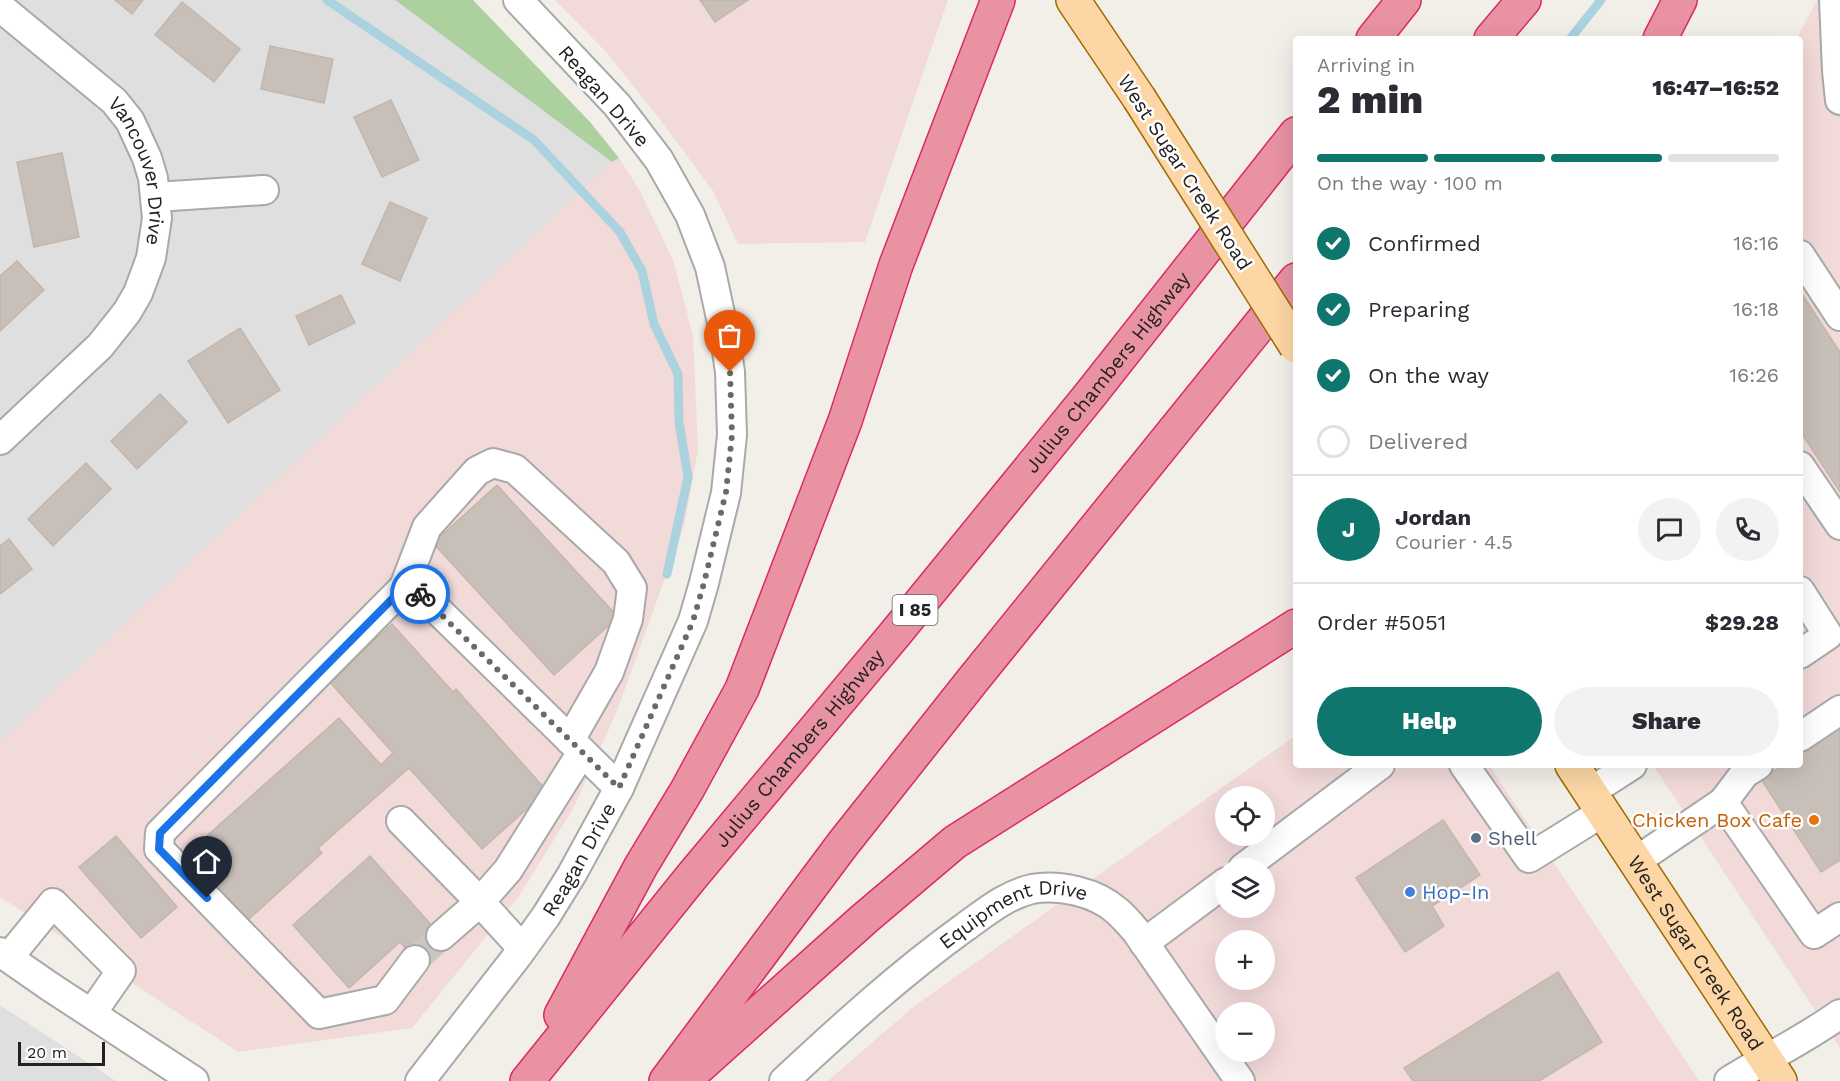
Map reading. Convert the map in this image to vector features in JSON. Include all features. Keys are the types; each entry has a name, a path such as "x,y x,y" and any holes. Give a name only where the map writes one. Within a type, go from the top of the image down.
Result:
{"highway":[{"path":"527,1081 640,866 687,790 742,689 841,432 896,265 998,0"},
{"path":"1374,36 1404,0"},
{"path":"1494,36 1524,0"},
{"path":"1662,36 1680,0"},
{"name":"Julius Chambers Highway","path":"527,1081 693,875 1075,414 1293,138"},
{"path":"666,1081 849,836 1293,284"},
{"path":"683,1081 864,919 955,842 1293,628"}],"main road":[{"name":"West Sugar Creek Road","path":"1073,0 1139,98 1293,341"},
{"name":"West Sugar Creek Road","path":"1574,768 1773,1070"}],"street":[{"name":"Reagan Drive","path":"420,1081 522,948 572,874 619,788 693,621 726,492 732,435 730,372 725,337 710,267 690,215 658,160 617,105 518,0"},
{"path":"1836,4 1837,71 1840,99"},
{"name":"Vancouver Drive","path":"0,7 114,101 130,121 147,158 156,197 157,218 151,258 138,293 127,312 100,346 0,440"},
{"path":"156,197 264,190"},
{"path":"1803,260 1840,316"},
{"path":"415,960 384,1000 319,1014 159,849 160,833 404,587 427,527 477,471 493,463 515,469 616,562 632,588 628,619 609,672 576,746 508,870 480,902 441,936"},
{"path":"1803,470 1840,525"},
{"path":"404,587 416,589 619,788"},
{"path":"1803,596 1828,635 1803,652"},
{"path":"1803,735 1840,710"},
{"path":"1256,858 1376,768"},
{"path":"1466,768 1529,858 1597,802 1629,768"},
{"path":"1636,861 1723,802 1745,773 1753,768"},
{"path":"1723,802 1814,934 1840,917"},
{"path":"401,821 522,948"},
{"name":"Equipment Drive","path":"784,1081 838,1030 931,952 1004,899 1032,889 1062,888 1090,895 1116,909 1136,931 1240,1081"},
{"path":"1144,943 1215,890"},
{"path":"92,1013 121,971 53,903 5,954 49,986 194,1081"},
{"path":"1729,1081 1773,1070 1819,1029 1840,1014"}],"shaded area":[{"path":"0,0 395,0 612,162 0,742"},
{"path":"555,0 948,0 865,242 738,244 713,191 661,121 607,53"},
{"path":"1817,0 1840,0 1840,1048 1655,768 1803,768 1803,36 1798,36"},
{"path":"619,158 640,191 673,260 693,335 698,450 684,526 617,711 573,809 519,896 412,1028 238,1052 0,897 0,742 612,162"},
{"path":"1293,737 1293,768 1491,768 1699,1081 828,1081 913,1007 1215,793 1215,846 1275,846 1275,786 1224,786"},
{"path":"0,1005 116,1081 0,1081"}],"green space":[{"path":"395,0 473,0 590,122 619,158 612,162"}],"building":[{"path":"115,0 143,0 132,14"},
{"path":"700,0 748,0 715,22"},
{"path":"182,2 240,49 214,82 155,35"},
{"path":"270,46 333,59 324,103 261,89"},
{"path":"391,100 419,160 382,177 354,117"},
{"path":"62,153 79,237 34,247 17,162"},
{"path":"390,202 427,218 400,281 362,264"},
{"path":"17,261 44,290 0,331 0,276"},
{"path":"341,295 355,323 309,345 296,316"},
{"path":"1803,296 1840,352 1840,492 1803,436"},
{"path":"240,328 280,390 228,423 188,361"},
{"path":"160,394 187,422 137,469 111,441"},
{"path":"86,463 111,489 53,546 28,519"},
{"path":"497,485 618,617 554,675 433,543"},
{"path":"9,539 32,569 0,594 0,546"},
{"path":"392,624 453,692 456,689 547,791 482,849 409,768 318,848 322,853 240,927 181,859 339,718 381,765 393,753 329,681"},
{"name":"Chicken Box Cafe","path":"1840,728 1840,860 1821,872 1761,779 1778,768 1803,768 1803,752"},
{"name":"Hop-In","path":"1443,820 1480,875 1432,906 1444,926 1405,952 1356,878"},
{"path":"116,836 177,907 141,938 79,867"},
{"path":"370,856 448,944 422,967 400,942 349,988 293,925"},
{"path":"1558,972 1602,1042 1539,1081 1413,1081 1404,1068"}],"waterway":[{"path":"327,0 534,140 620,232 642,271 654,324 678,374 679,422 688,477 667,574"},
{"path":"1572,36 1601,0"}],"tunnel":[{"path":"415,960 441,936"}],"way so far":[{"path":"420,594 619,788 693,621 704,583 726,492 732,435 730,372"}],"place":[{"name":"Chicken Box Cafe","path":"1814,820"},
{"name":"Shell","path":"1476,838"},
{"name":"Hop-In","path":"1410,892"}],"route":[{"path":"207,898 159,849 160,833 404,587 416,589 420,594"}]}
